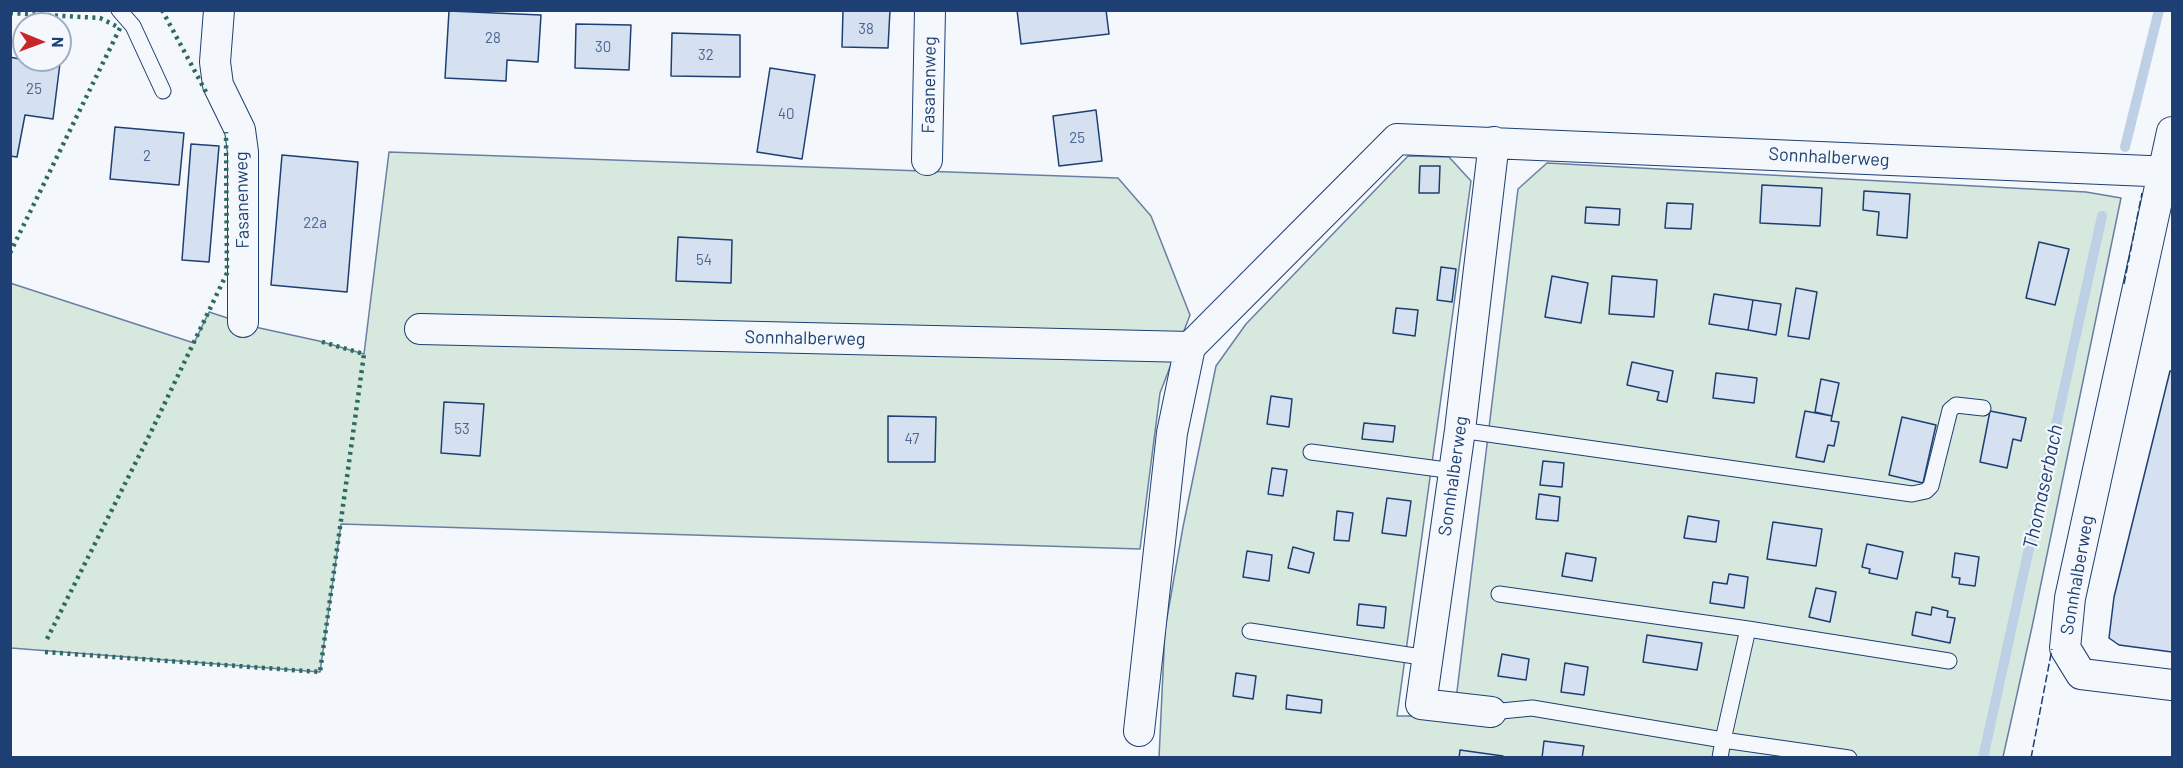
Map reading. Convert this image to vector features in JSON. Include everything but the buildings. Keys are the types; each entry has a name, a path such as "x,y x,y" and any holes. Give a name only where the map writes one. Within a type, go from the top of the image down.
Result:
{"street":[{"name":"Fasanenweg","path":"219,10 215,62 218,85 240,130 243,152 243,322"},
{"name":"Fasanenweg","path":"927,160 930,10"},
{"path":"2168,172 2172,132"},
{"name":"Sonnhalberweg","path":"420,329 1190,347 1397,139 2168,172 2072,586 2065,648 2081,674 2172,686"},
{"name":"Sonnhalberweg","path":"1491,712 1421,704 1460,430 1494,142"},
{"path":"1139,731 1172,433 1190,347"}],"lane":[{"path":"119,10 132,26 163,91"},
{"path":"1460,430 1912,494 1926,491 1931,486 1950,410 1956,405 1983,408"},
{"path":"1311,452 1454,471"},
{"path":"1499,594 1748,629 1948,661"},
{"path":"1720,758 1748,629"},
{"path":"1250,631 1428,658"},
{"path":"1491,712 1532,708 1723,740 1849,758"}],"shaded area":[{"path":"389,152 1118,178 1151,216 1190,315 1160,393 1140,549 341,524 320,672 11,648 10,283 194,343 209,312 255,327 364,354"},
{"path":"1408,156 1449,157 1471,181 1397,716 1454,716 1518,189 1547,163 2086,192 2121,198 2003,757 1159,758 1165,629 1216,366 1246,324"}],"waterway":[{"name":"Thomaserbach","path":"2125,147 2159,10"},
{"name":"Thomaserbach","path":"1983,758 2102,216"}],"hedge":[{"path":"162,10 206,92"},
{"path":"10,13 100,18 120,28 10,253"},
{"path":"47,639 150,434 227,273 226,132"},
{"path":"45,652 320,672 364,354 319,341"}],"fence":[{"path":"2124,284 2142,193"},
{"path":"2031,758 2052,649"}]}
